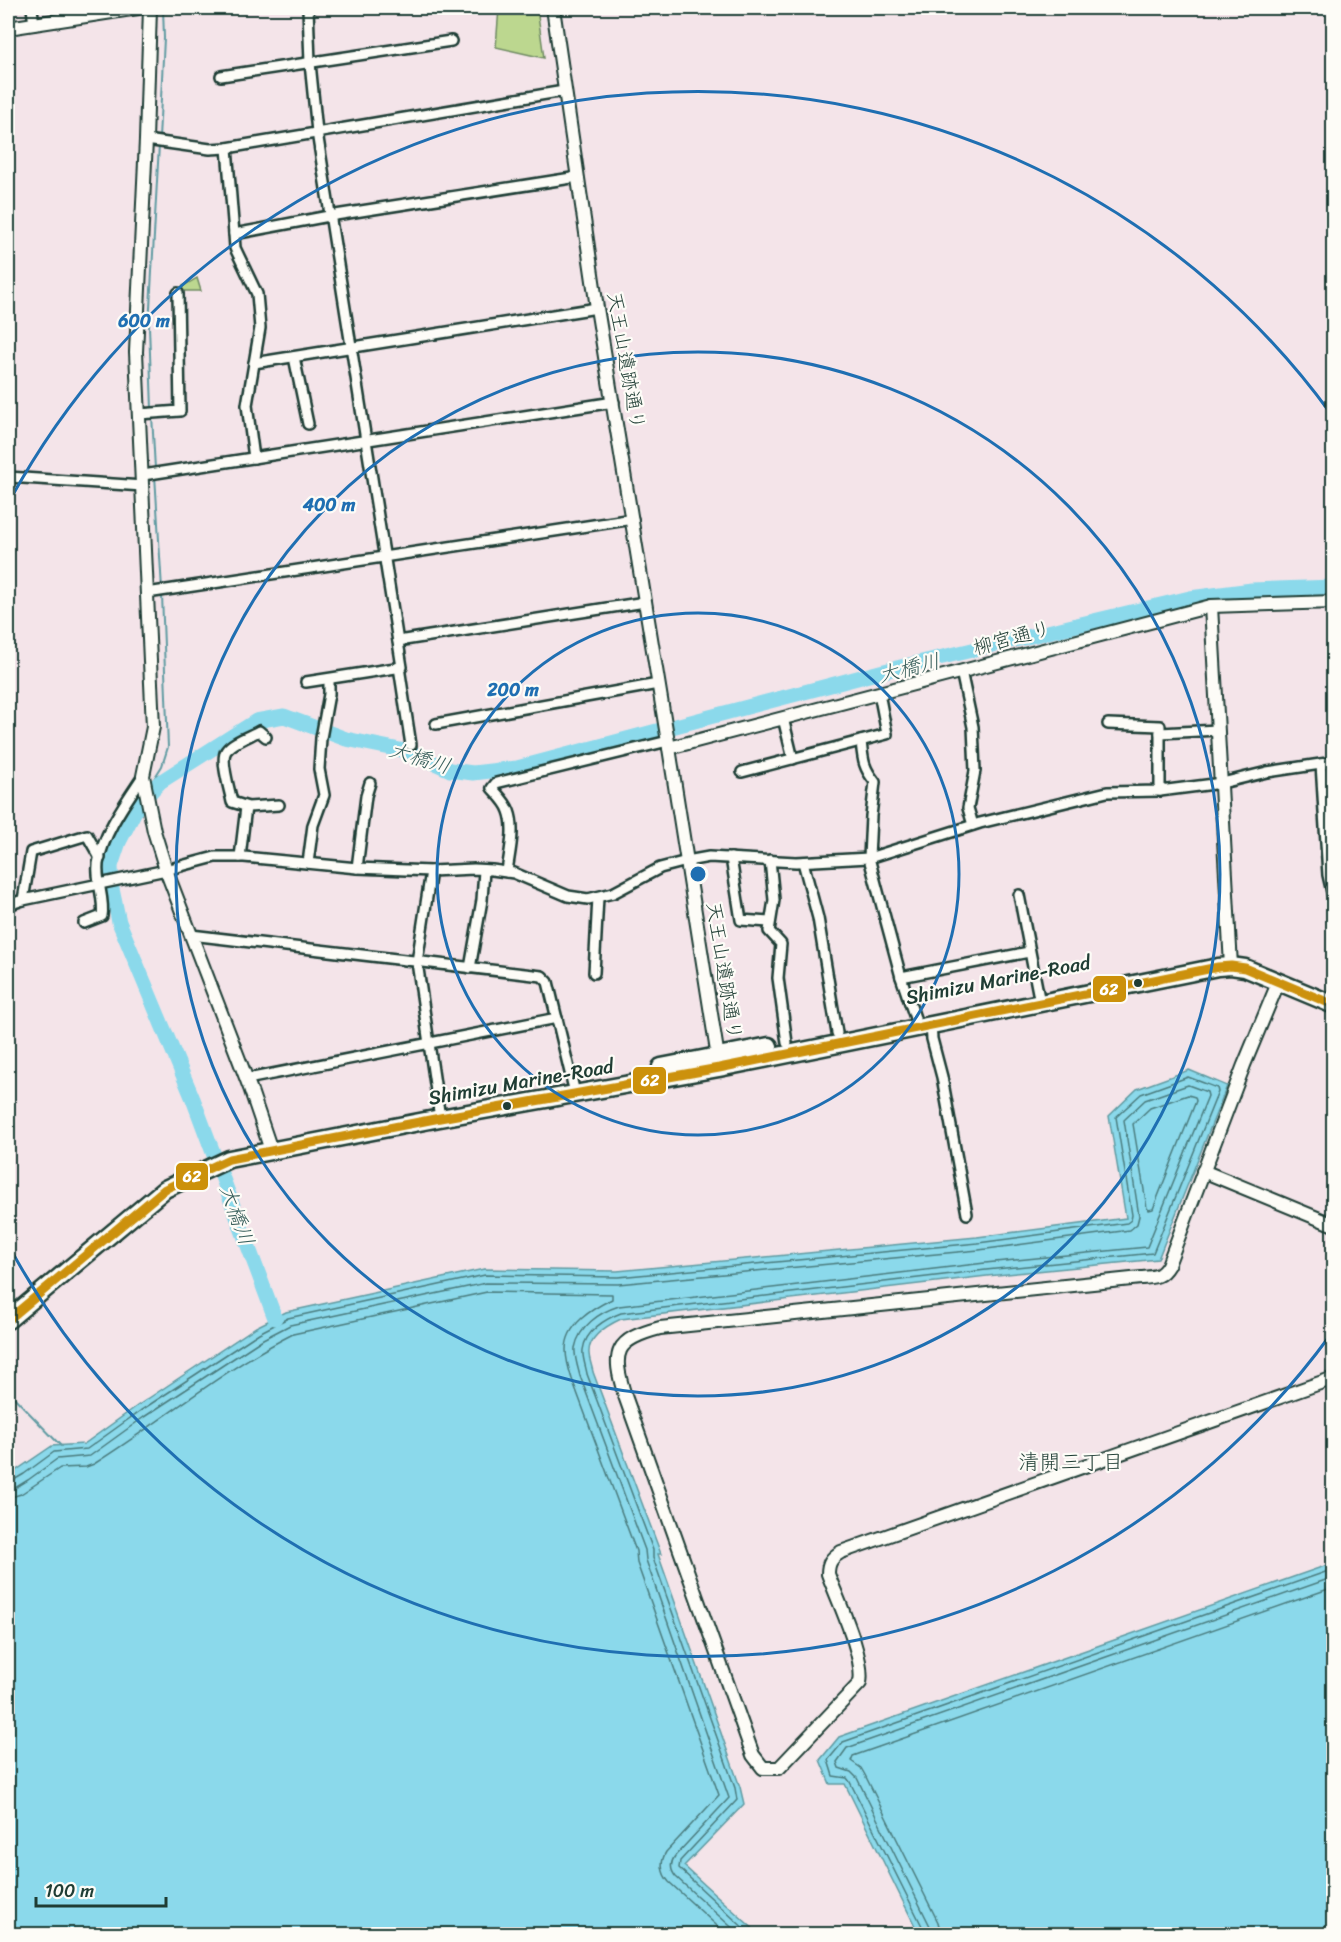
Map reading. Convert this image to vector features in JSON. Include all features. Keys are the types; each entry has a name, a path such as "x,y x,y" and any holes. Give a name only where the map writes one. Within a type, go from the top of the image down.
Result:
{"highway":[{"name":"Shimizu Marine-Road","path":"718,1062 787,1043 837,1033 1247,960 1334,994"},
{"name":"Shimizu Marine-Road","path":"1231,962 1334,1005"},
{"name":"Shimizu Marine-Road","path":"8,1308 162,1182 228,1154 574,1088 931,1025 1039,998"},
{"name":"Shimizu Marine-Road","path":"8,1320 165,1189 201,1165"}],"street":[{"path":"32,8 34,25"},
{"path":"8,28 138,8"},
{"path":"150,8 136,352 153,727 143,781 148,808 166,870 247,1079 270,1146"},
{"path":"306,682 402,667 317,132 310,63 308,8"},
{"name":"天王山遺跡通り","path":"553,8 597,308 633,519 718,1062"},
{"path":"221,76 451,41"},
{"path":"146,140 210,149 227,148 564,91"},
{"path":"227,148 235,248 257,294 260,328 247,405 254,458"},
{"path":"234,234 329,216 578,177"},
{"path":"139,414 180,411 178,293"},
{"path":"254,363 597,308"},
{"path":"294,357 308,424"},
{"path":"8,477 143,481 254,458 614,402"},
{"path":"147,593 384,555 633,519"},
{"path":"398,642 645,602"},
{"name":"柳宮通り","path":"668,742 783,718 1212,606 1334,602"},
{"path":"1212,606 1231,962"},
{"path":"399,667 411,745"},
{"path":"961,671 973,727 975,771 968,808 973,825"},
{"path":"308,863 313,825 324,795 319,769 329,679"},
{"path":"436,723 658,684"},
{"path":"742,772 887,734 879,693"},
{"path":"783,718 793,759"},
{"path":"1108,724 1160,726 1160,791"},
{"path":"1160,733 1218,730"},
{"path":"267,737 259,731 228,749 225,754 225,767 232,802 246,807 279,805"},
{"path":"861,741 863,763 875,782 869,858 901,977 915,1018"},
{"path":"507,872 512,832 511,818 504,802 492,788 496,783 668,742"},
{"path":"8,905 166,870 215,856 240,856 357,868 507,872 537,881 568,896 588,899 613,893 660,868 687,861 709,857 803,862 869,858 973,825 1107,792 1160,791 1222,783 1267,772 1334,762"},
{"path":"1321,764 1328,875 1334,901"},
{"path":"84,923 102,916 100,858 108,836 143,781"},
{"path":"357,868 366,796 370,783"},
{"path":"240,856 246,807"},
{"path":"23,900 31,852 87,835 100,858"},
{"path":"731,858 741,920 769,922"},
{"path":"770,860 774,900 769,931 781,944 778,978 787,1043"},
{"path":"803,862 818,918 837,1033"},
{"path":"470,968 482,900 484,870"},
{"path":"431,871 417,962 439,1113"},
{"path":"1019,895 1039,998"},
{"path":"594,973 598,897"},
{"path":"191,935 542,976 548,982 574,1088"},
{"path":"901,977 1029,952"},
{"path":"1278,983 1163,1273 1155,1276 660,1328 637,1334 623,1344 617,1366 618,1375 757,1762 763,1768 779,1768 860,1683 862,1673 859,1657 828,1574 828,1565 832,1558 841,1552 1334,1378"},
{"path":"247,1079 557,1018"},
{"path":"931,1025 967,1214"},
{"path":"1203,1171 1334,1225"}],"green space":[{"path":"499,8 537,8 544,58 496,47"},
{"path":"197,278 201,291 183,291 181,287"}],"water":[{"path":"1189,1070 1227,1086 1158,1259 987,1276 621,1319 605,1328 592,1341 589,1358 593,1372 661,1554 658,1554 744,1804 684,1866 759,1934 8,1934 8,1476 52,1446 84,1444 256,1327 286,1312 484,1269 617,1271 977,1237 1126,1218 1109,1116 1137,1089"},
{"path":"1333,1563 1333,1934 919,1934 845,1784 830,1784 820,1760 839,1737"}],"waterway":[{"path":"159,139 164,38 163,8"},
{"path":"152,409 149,326 159,145"},
{"path":"152,415 155,469"},
{"path":"155,475 162,589"},
{"name":"大橋川","path":"275,1318 193,1099 119,922 112,889 111,866 119,842 138,805 160,782 256,721 284,716 346,739 410,752 450,770 473,773 517,768 884,671 1190,598 1252,590 1334,587"},
{"path":"150,785 162,766 168,747 162,595"},
{"name":"大橋川","path":"138,805 143,798"},
{"path":"8,1391 61,1446"}],"transit line":[{"name":"62","path":"8,1320 165,1189 229,1159 719,1068 1218,967 1245,968 1334,1005"}],"district":[{"name":"清開三丁目","path":"1071,1462"}]}
